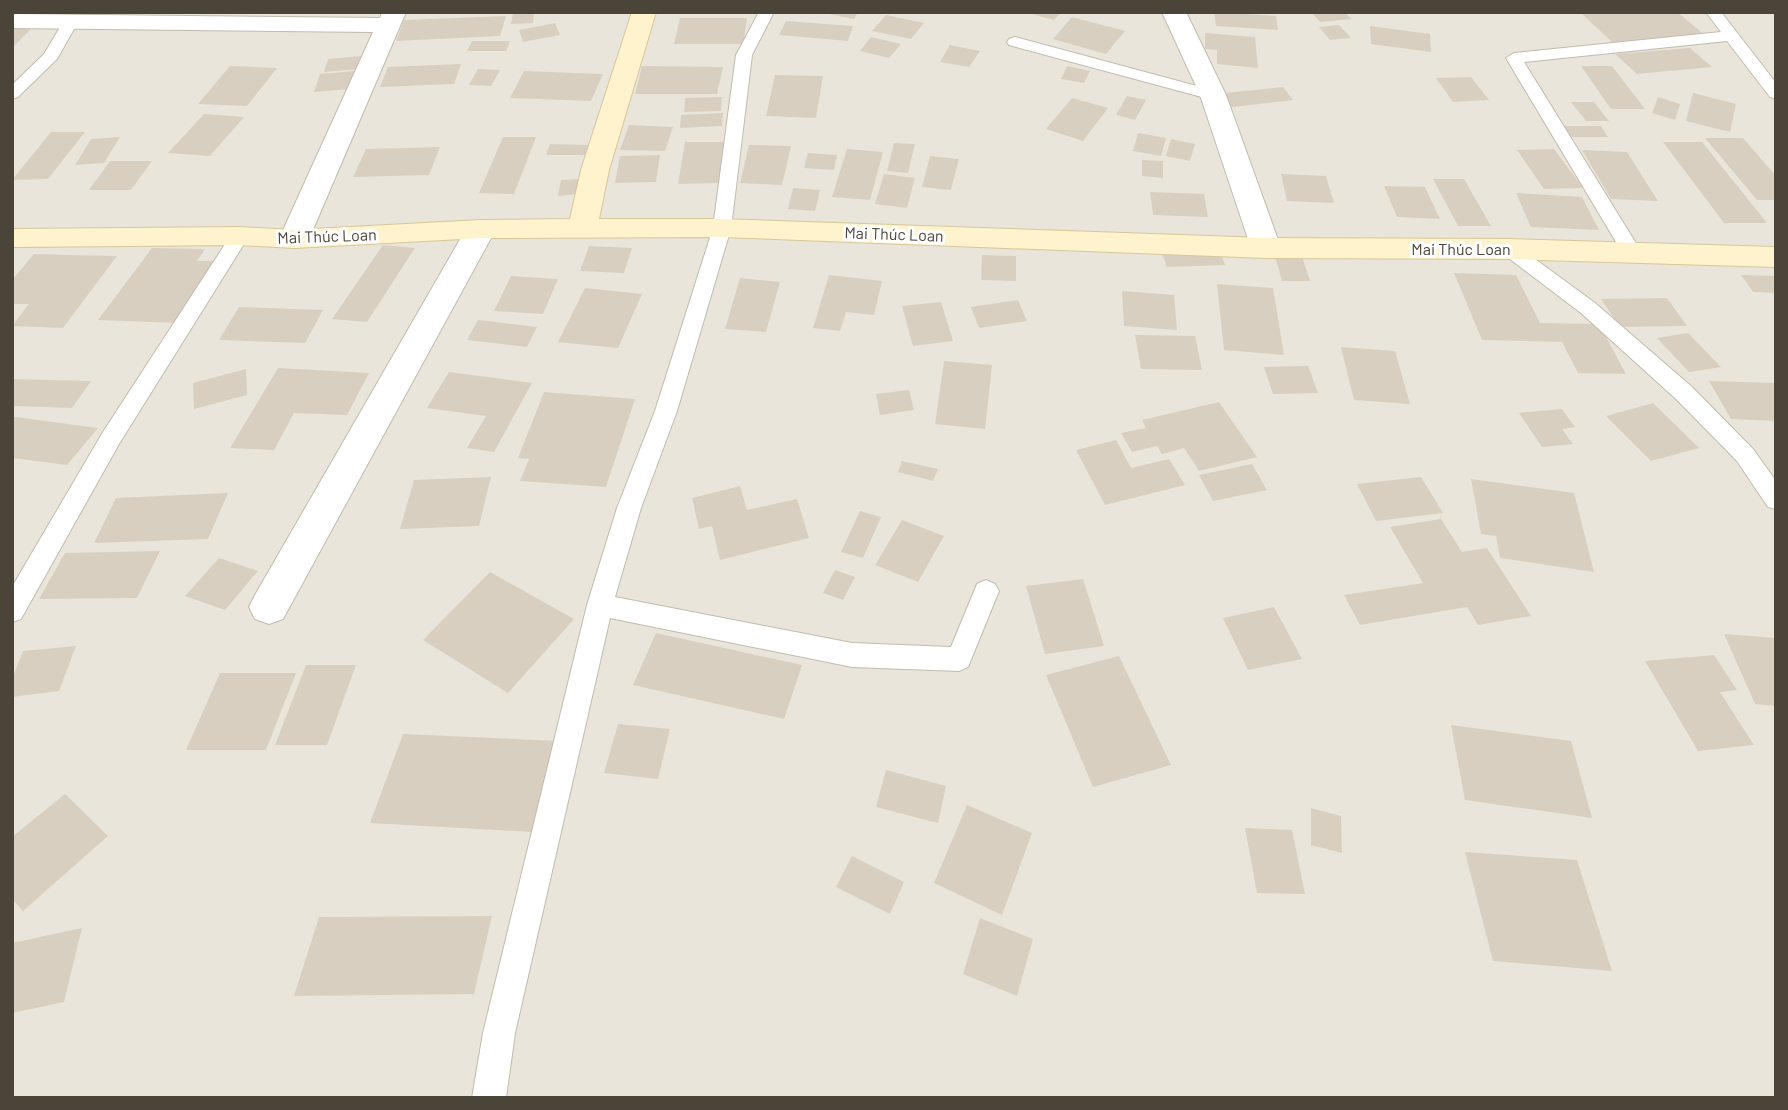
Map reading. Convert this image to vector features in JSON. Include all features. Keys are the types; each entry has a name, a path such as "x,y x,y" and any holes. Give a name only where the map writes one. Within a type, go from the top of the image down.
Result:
{"main road":[{"path":"583,228 595,170 644,12"},
{"name":"Mai Thúc Loan","path":"12,237 240,236 294,239 481,229 722,228 1266,248 1509,249 1776,257"}],"street":[{"path":"1174,12 1213,95 1266,248"},
{"path":"12,20 70,22 391,19 294,239"},
{"path":"269,607 481,229"}],"lane":[{"path":"489,1098 499,1033 600,605 629,508 666,411 722,228 744,55 767,12"},
{"path":"1713,12 1776,94"},
{"path":"12,94 51,56 70,22"},
{"path":"1632,253 1514,58 1730,36"},
{"path":"1016,42 1213,95"},
{"path":"12,611 111,438 240,236"},
{"path":"1509,249 1588,308 1684,393 1745,455 1776,500"},
{"path":"600,605 852,655 959,659 986,591"}],"shaded area":[{"path":"12,12 1776,12 1776,1098 12,1098"}],"building":[{"path":"534,12 533,23 511,24 513,13"},
{"path":"820,12 858,12 854,19"},
{"path":"1025,12 1061,12 1054,20"},
{"path":"1214,12 1276,16 1278,30 1216,26"},
{"path":"1311,12 1345,12 1351,19 1320,22"},
{"path":"1580,12 1677,12 1706,36 1614,44"},
{"path":"886,15 924,23 911,39 872,31"},
{"path":"506,16 500,36 396,41 404,20"},
{"path":"1072,17 1125,31 1106,54 1053,39"},
{"path":"680,18 747,18 743,44 674,44"},
{"path":"786,21 853,26 848,41 779,35"},
{"path":"555,23 560,35 523,42 519,30"},
{"path":"1339,25 1351,38 1330,40 1319,27"},
{"path":"1370,26 1430,34 1431,52 1371,44"},
{"path":"12,29 31,29 12,48"},
{"path":"1205,33 1255,37 1258,68 1217,64 1217,50 1205,49"},
{"path":"871,37 901,44 889,58 860,51"},
{"path":"472,41 510,41 506,51 467,51"},
{"path":"950,45 980,51 969,67 940,62"},
{"path":"1690,48 1712,67 1637,74 1615,54"},
{"path":"361,56 358,69 324,72 328,59"},
{"path":"461,64 454,84 380,87 388,67"},
{"path":"230,66 277,68 247,106 198,104"},
{"path":"642,66 723,67 717,94 635,94"},
{"path":"1067,66 1090,71 1084,83 1061,79"},
{"path":"1581,66 1612,66 1645,109 1611,109"},
{"path":"478,69 500,70 491,86 469,85"},
{"path":"355,71 350,89 314,92 320,74"},
{"path":"524,71 603,74 591,101 510,98"},
{"path":"775,75 823,76 816,118 766,116"},
{"path":"1471,77 1489,100 1453,102 1436,78"},
{"path":"1283,87 1293,100 1225,108 1215,94"},
{"path":"1693,93 1736,104 1730,132 1686,121"},
{"path":"1127,96 1146,100 1135,120 1116,115"},
{"path":"722,97 721,111 684,112 685,98"},
{"path":"1658,97 1680,104 1675,120 1652,113"},
{"path":"1072,98 1108,108 1083,141 1046,129"},
{"path":"1571,102 1594,102 1609,121 1586,121"},
{"path":"723,113 722,126 680,128 681,115"},
{"path":"204,114 244,117 210,156 168,153"},
{"path":"629,125 673,127 665,151 620,150"},
{"path":"1563,126 1601,126 1608,137 1570,137"},
{"path":"51,132 85,132 48,179 12,180"},
{"path":"1138,133 1166,138 1161,156 1133,151"},
{"path":"120,137 104,163 75,165 91,139"},
{"path":"503,137 536,137 514,194 479,193"},
{"path":"1705,138 1743,138 1776,176 1776,200 1757,200"},
{"path":"1171,139 1195,144 1190,161 1166,156"},
{"path":"685,142 724,142 719,183 678,184"},
{"path":"1663,142 1702,142 1767,223 1724,223"},
{"path":"894,143 915,144 908,173 887,171"},
{"path":"550,144 589,145 586,155 546,155"},
{"path":"749,145 791,146 782,185 740,183"},
{"path":"440,147 429,175 353,177 366,149"},
{"path":"847,149 883,152 870,200 832,197"},
{"path":"1554,149 1583,188 1544,189 1517,150"},
{"path":"1582,150 1627,152 1658,201 1611,199"},
{"path":"808,153 837,155 834,170 804,168"},
{"path":"660,155 656,182 615,183 620,156"},
{"path":"930,156 959,159 951,190 922,187"},
{"path":"1142,160 1163,161 1163,178 1142,176"},
{"path":"110,161 152,161 131,190 89,190"},
{"path":"884,174 915,178 907,208 875,204"},
{"path":"1281,174 1326,176 1334,203 1287,201"},
{"path":"580,179 578,194 558,196 561,180"},
{"path":"1433,179 1464,179 1491,226 1458,226"},
{"path":"1384,186 1425,187 1440,219 1397,217"},
{"path":"793,188 820,190 815,211 788,209"},
{"path":"1150,192 1204,194 1208,217 1153,215"},
{"path":"1516,193 1582,197 1599,230 1531,227"},
{"path":"383,245 415,248 367,322 332,319"},
{"path":"589,246 632,248 624,273 580,271"},
{"path":"152,248 205,249 197,261 220,261 179,323 98,320"},
{"path":"1220,251 1225,265 1167,267 1162,253"},
{"path":"1274,253 1301,253 1310,281 1282,281"},
{"path":"34,254 117,256 63,328 12,326 29,304 12,304 12,280"},
{"path":"982,255 1016,256 1016,281 981,280"},
{"path":"1454,273 1516,275 1540,323 1599,324 1626,374 1578,373 1562,342 1482,340"},
{"path":"829,275 882,281 874,315 846,312 840,331 813,328"},
{"path":"1741,275 1776,276 1776,293 1753,292"},
{"path":"511,276 558,279 543,314 494,311"},
{"path":"740,278 780,282 766,332 725,329"},
{"path":"1217,284 1273,288 1284,355 1224,350"},
{"path":"585,288 642,294 618,348 558,342"},
{"path":"1122,291 1174,295 1177,330 1124,326"},
{"path":"1667,298 1687,326 1620,327 1601,299"},
{"path":"1018,300 1027,321 979,328 971,307"},
{"path":"941,302 953,341 913,346 902,306"},
{"path":"239,307 323,310 305,343 219,340"},
{"path":"478,320 537,327 527,347 467,340"},
{"path":"1688,333 1721,367 1689,372 1657,338"},
{"path":"1135,335 1195,336 1202,370 1141,369"},
{"path":"1341,347 1395,351 1410,404 1354,400"},
{"path":"944,361 992,365 985,429 935,424"},
{"path":"1308,366 1318,393 1273,394 1264,367"},
{"path":"278,368 369,373 347,415 294,413 274,450 230,448"},
{"path":"246,369 247,395 194,409 193,383"},
{"path":"449,372 532,383 494,452 467,448 486,416 427,408"},
{"path":"12,379 91,381 72,408 12,406"},
{"path":"1709,381 1776,383 1776,421 1731,419"},
{"path":"909,390 914,410 880,415 876,394"},
{"path":"544,392 635,399 606,487 520,481 529,459 518,458"},
{"path":"1219,402 1257,457 1199,471 1184,448 1162,454 1157,446 1132,452 1121,433 1146,428 1142,420"},
{"path":"1653,403 1699,448 1651,461 1606,416"},
{"path":"1562,409 1575,427 1562,429 1573,444 1542,447 1519,413"},
{"path":"15,417 98,428 67,465 12,458 12,420"},
{"path":"1116,440 1131,468 1169,459 1185,485 1105,505 1076,450"},
{"path":"902,461 938,469 933,481 898,472"},
{"path":"1252,464 1267,490 1213,501 1199,475"},
{"path":"491,477 479,526 400,529 414,480"},
{"path":"1421,477 1443,513 1376,521 1357,484"},
{"path":"1471,479 1574,493 1594,572 1500,558 1496,536 1481,534"},
{"path":"740,486 747,510 797,499 809,538 720,560 712,526 699,529 692,498"},
{"path":"228,493 208,539 94,543 116,498"},
{"path":"860,511 881,517 863,558 841,552"},
{"path":"1441,519 1462,552 1487,548 1531,616 1478,625 1467,607 1360,625 1344,595 1423,583 1390,527"},
{"path":"902,520 944,536 918,582 875,565"},
{"path":"160,551 137,598 39,599 65,553"},
{"path":"219,558 258,571 225,610 185,596"},
{"path":"835,570 855,577 843,600 823,593"},
{"path":"490,572 574,619 508,693 423,640"},
{"path":"1083,579 1104,646 1045,654 1026,586"},
{"path":"1274,607 1302,659 1248,670 1223,618"},
{"path":"656,633 802,665 784,719 633,685"},
{"path":"1724,634 1776,638 1776,706 1755,704"},
{"path":"76,646 59,691 12,697 12,679 23,651"},
{"path":"1714,655 1737,690 1720,692 1754,745 1698,751 1645,661"},
{"path":"1119,656 1171,765 1093,787 1046,675"},
{"path":"306,665 356,665 327,745 275,745"},
{"path":"220,673 296,673 266,750 186,750"},
{"path":"618,724 670,729 658,779 604,773"},
{"path":"1451,725 1571,741 1592,818 1465,800"},
{"path":"403,734 558,741 534,832 370,823"},
{"path":"886,770 946,786 938,823 876,807"},
{"path":"65,794 108,836 23,911 12,899 12,837"},
{"path":"967,805 1032,833 1002,915 934,883"},
{"path":"1311,808 1341,816 1342,853 1311,845"},
{"path":"1245,828 1292,830 1305,894 1257,893"},
{"path":"1465,852 1577,860 1612,971 1493,961"},
{"path":"852,856 904,882 890,914 836,887"},
{"path":"492,916 474,994 294,996 319,917"},
{"path":"980,918 1033,939 1017,996 963,974"},
{"path":"82,928 64,1002 12,1013 12,943"}]}
